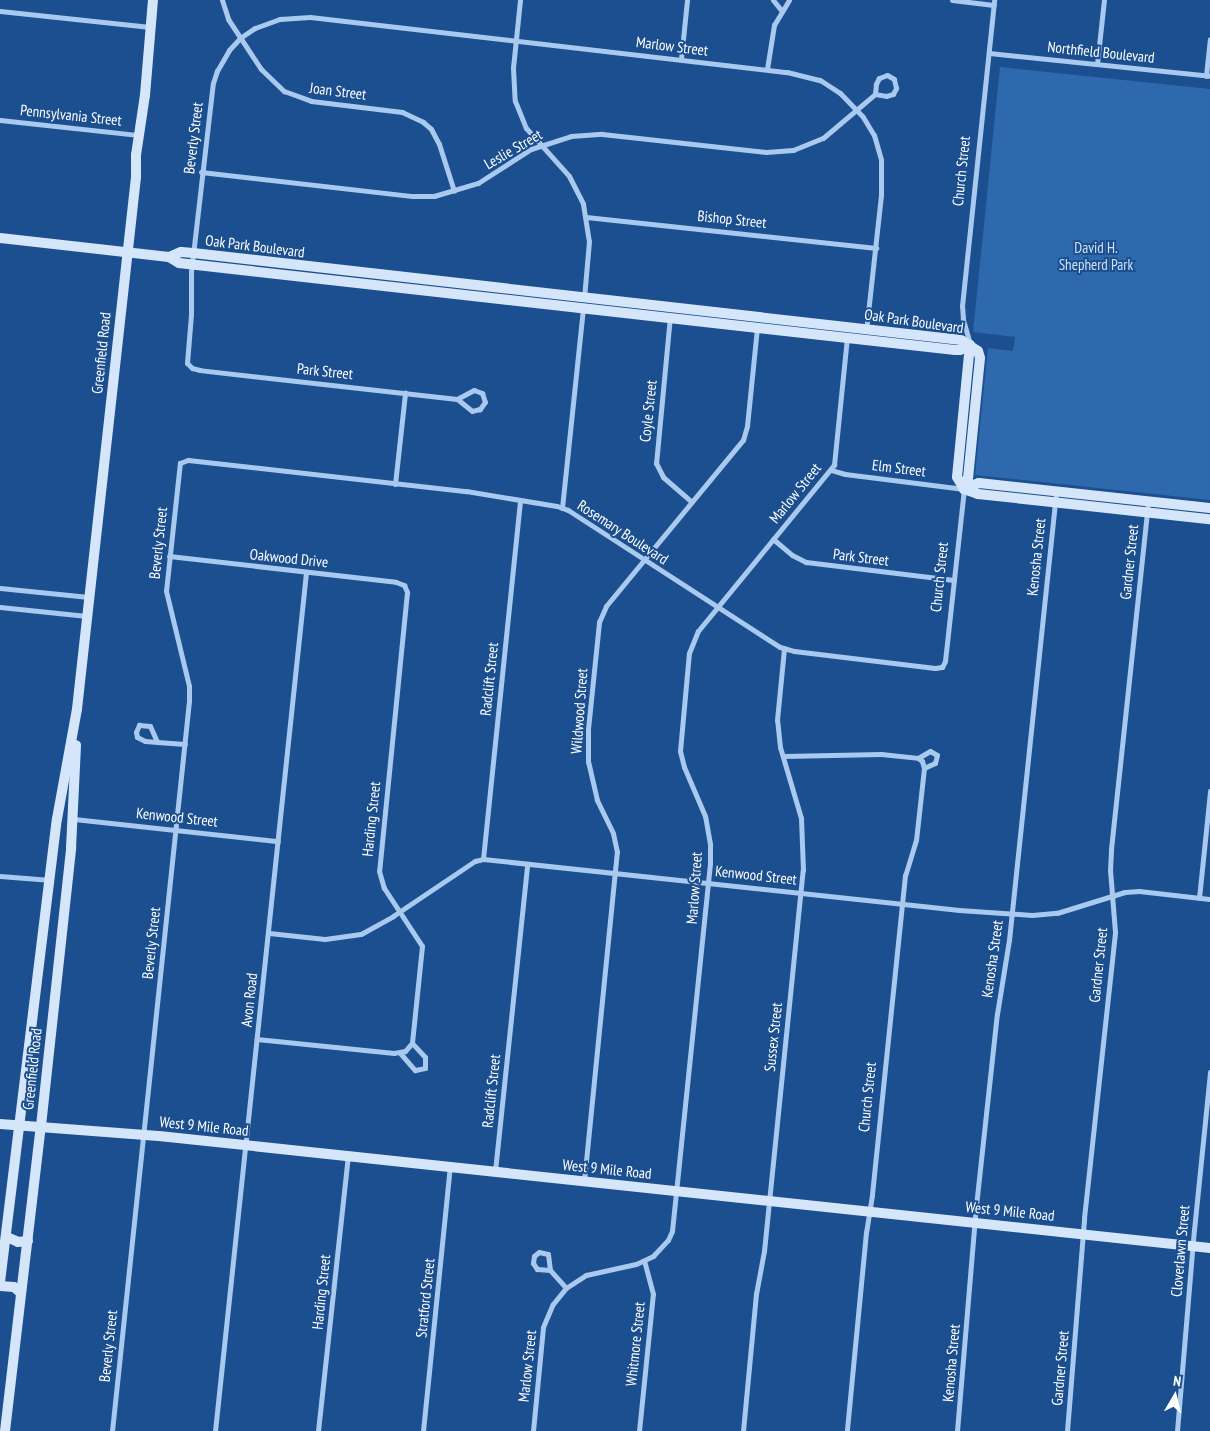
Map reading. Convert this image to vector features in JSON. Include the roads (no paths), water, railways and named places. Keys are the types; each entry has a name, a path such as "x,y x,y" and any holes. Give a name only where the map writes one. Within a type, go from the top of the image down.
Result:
{"main road":[{"name":"Greenfield Road","path":"0,1282 57,820 77,709 126,252 145,94 153,0"},
{"name":"Oak Park Boulevard","path":"0,238 168,257 181,252 192,259 670,312 757,323 847,338 866,335 961,340 970,345"},
{"name":"Oak Park Boulevard","path":"757,323 848,327 866,335"},
{"name":"Church Street","path":"964,489 968,478 965,396 970,345 978,350 980,358 976,397 967,438"},
{"path":"964,489 978,494 1055,497 1147,507 1210,519"},
{"path":"1147,507 1210,508"},
{"name":"Greenfield Road","path":"5,1431 41,1126 74,819 77,709"},
{"path":"42,941 50,947 60,948"},
{"path":"36,994 42,991 49,993 54,999"},
{"name":"West 9 Mile Road","path":"0,1124 144,1134 1210,1248"},
{"path":"7,1237 18,1242 28,1241"},
{"path":"0,1286 14,1287 21,1293"}],"street":[{"name":"Joan Street","path":"222,0 226,15 240,38 268,78 279,88 311,101 395,110 417,118 434,134 454,191"},
{"path":"520,0 513,82 515,101 526,128 569,176 583,204 589,249 562,508"},
{"path":"681,59 687,0"},
{"path":"772,0 781,10"},
{"path":"767,69 772,32 781,10 789,0"},
{"path":"952,0 994,2"},
{"path":"1097,64 1104,0"},
{"name":"Church Street","path":"970,345 963,319 962,306 994,2"},
{"path":"0,11 150,27"},
{"name":"Marlow Street","path":"240,38 272,21 299,16 767,69 814,78 840,93 857,109 874,136 881,160 882,186 866,335"},
{"name":"Beverly Street","path":"190,367 186,360 191,314 192,259 213,83 222,61 240,38"},
{"path":"1208,76 1210,39"},
{"name":"Northfield Boulevard","path":"989,53 1208,76"},
{"path":"887,75 894,79 896,88 893,94 886,96 875,94 878,78 887,75"},
{"name":"Leslie Street","path":"201,172 413,196 434,196 454,191 489,177 522,155 570,136 602,134 766,152 785,152 816,142 875,94"},
{"name":"Pennsylvania Street","path":"0,120 139,135"},
{"name":"Bishop Street","path":"586,217 876,248"},
{"name":"Coyle Street","path":"670,312 656,463 663,477 692,502"},
{"name":"Wildwood Street","path":"584,1182 616,873 616,841 599,805 591,779 587,752 588,720 601,616 606,606 745,437 757,323"},
{"name":"Marlow Street","path":"533,1431 543,1327 553,1304 566,1288 576,1280 596,1272 644,1261 659,1252 668,1240 674,1221 708,883 710,844 699,798 684,767 680,750 692,644 698,631 717,607 831,470 836,458 838,444 848,327"},
{"name":"Park Street","path":"190,367 456,399 472,411 480,409 485,402 482,393 477,390 468,391 456,399"},
{"path":"395,484 405,393"},
{"path":"965,396 976,397"},
{"name":"Rosemary Boulevard","path":"182,461 188,460 466,492 562,508 784,648 935,668 942,667"},
{"name":"Beverly Street","path":"112,1431 185,744 189,686 167,602 166,591 179,469 182,461"},
{"name":"Elm Street","path":"831,470 845,474 964,489"},
{"name":"Church Street","path":"942,667 945,661 964,489"},
{"name":"Kenosha Street","path":"957,1431 997,1014 1005,973 1055,497"},
{"name":"Radclift Street","path":"483,859 520,502"},
{"name":"Gardner Street","path":"1067,1431 1084,1235 1115,932 1111,849 1147,507"},
{"name":"Park Street","path":"773,539 792,555 806,562 954,580"},
{"name":"Oakwood Drive","path":"170,556 396,582 405,587"},
{"name":"Avon Road","path":"215,1431 306,572"},
{"name":"Harding Street","path":"405,587 407,597 379,865 381,881 420,943 422,950 412,1043"},
{"path":"0,588 89,597"},
{"path":"0,607 87,616"},
{"name":"Sussex Street","path":"742,1431 756,1294 769,1200 803,860 801,818 783,756 777,720 784,648"},
{"path":"157,742 150,726 139,725 136,732 137,737 145,741 157,742 185,744"},
{"name":"Church Street","path":"783,756 873,754 918,758 930,751 937,755 935,763 924,768 916,840 906,871 870,1211 865,1235 848,1431"},
{"path":"918,758 922,760 924,768"},
{"path":"1199,898 1210,791"},
{"name":"Kenwood Street","path":"74,819 278,840"},
{"path":"268,933 318,938 345,938 371,929 475,861 483,859"},
{"name":"Kenwood Street","path":"483,859 1011,913 1051,914 1112,895 1139,891 1210,899"},
{"name":"Radclift Street","path":"495,1172 527,864"},
{"path":"0,876 51,880"},
{"path":"257,1039 400,1053 412,1043 425,1057 425,1068 415,1070 400,1053"},
{"name":"Cloverlawn Street","path":"1177,1431 1210,1072"},
{"name":"Harding Street","path":"318,1431 348,1156"},
{"name":"Stratford Street","path":"423,1431 450,1167"},
{"name":"Whitmore Street","path":"639,1431 653,1294 644,1261"},
{"path":"550,1270 566,1288"}],"park label":[{"name":"David H. Shepherd Park","path":"1096,256"}]}
